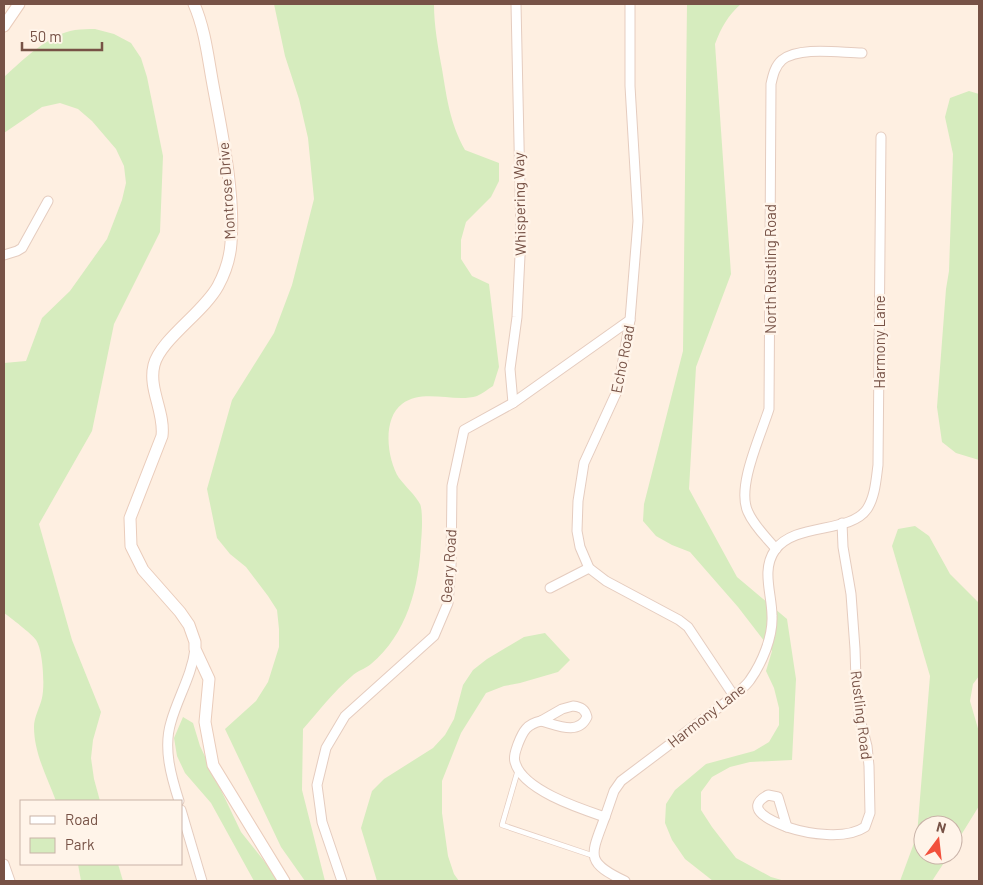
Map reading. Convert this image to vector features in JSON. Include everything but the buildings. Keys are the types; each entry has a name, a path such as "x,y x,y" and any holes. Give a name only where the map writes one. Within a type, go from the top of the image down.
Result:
{"street":[{"path":"4,26 19,4"},
{"name":"Montrose Drive","path":"179,800 169,766 168,731 172,716 191,673 196,649 195,642 189,624 143,570 136,558 131,546 129,525 134,507 162,436 163,428 152,381 154,364 161,349 214,293 223,276 230,252 231,225 226,163 203,28 194,4"},
{"name":"Whispering Way","path":"513,403 510,369 517,317 521,235 516,4"},
{"name":"Echo Road","path":"589,568 580,547 577,531 578,501 584,463 618,389 630,320 638,221 630,86 630,4"},
{"name":"North Rustling Road","path":"776,549 753,522 744,501 747,476 769,409 770,84 773,73 778,65 793,54 813,52 862,53"},
{"name":"Harmony Lane","path":"594,856 594,848 614,791 622,781 734,696 749,681 759,665 771,632 773,619 767,575 769,562 776,549 784,541 797,534 855,518 866,511 871,501 878,465 881,137"},
{"path":"4,255 22,248 48,201"},
{"name":"Geary Road","path":"342,881 322,822 317,785 326,748 345,716 434,636 448,603 451,567 452,486 464,430 513,403 630,320"},
{"name":"Rustling Road","path":"787,827 812,833 859,832 865,828 870,813 869,766 867,746 859,715 855,640 842,523"},
{"path":"550,588 589,568 606,581 679,620 688,627 734,696"},
{"path":"196,649 209,679 205,722 214,764 284,881"},
{"path":"540,720 527,726 519,740 514,756 518,770 526,779 556,798 605,817"},
{"path":"182,813 202,881"},
{"path":"594,856 596,864 602,869 625,881"},
{"path":"4,864 10,881"}],"lane":[{"path":"518,770 502,824 594,856"}],"green space":[{"path":"274,4 434,4 436,36 446,91 450,111 460,140 465,150 499,163 499,181 491,197 466,222 461,240 461,259 472,276 489,284 499,367 493,386 477,396 468,398 429,396 410,399 402,404 391,419 388,439 395,470 399,478 420,504 422,511 420,559 414,592 409,609 394,639 371,664 345,682 303,729 302,790 325,881 305,881 281,847 225,729 256,701 268,682 279,647 279,629 277,610 268,596 246,567 230,554 217,538 207,489 232,400 274,333 292,285 314,199 308,138 299,99 285,56"},
{"path":"687,4 741,4 725,22 715,44 731,274 696,367 689,489 737,577 787,619 796,679 792,760 750,762 730,767 712,777 701,792 701,810 736,858 771,877 785,881 713,881 685,859 672,840 665,823 666,804 675,790 706,764 754,751 769,742 779,725 779,708 774,688 766,671 772,651 738,607 690,552 656,536 643,521 644,504 683,351"},
{"path":"95,29 114,34 131,43 141,58 147,77 163,156 160,232 114,324 92,431 39,524 72,640 101,712 93,740 91,758 100,800 56,800 42,765 35,737 34,723 43,692 43,668 40,652 34,637 4,613 4,363 26,361 42,318 70,291 107,239 122,200 126,183 124,166 116,149 92,121 78,109 60,103 42,107 4,133 4,77 46,42 65,32"},
{"path":"969,91 979,94 979,460 956,453 942,442 937,407 949,271 953,154 945,117 950,98"},
{"path":"915,526 929,536 950,574 979,603 979,676 973,684 970,701 979,732 979,806 963,832 963,815 919,815 930,676 892,546 898,529"},
{"path":"545,633 570,660 558,672 504,686 486,693 461,733 442,781 442,813 448,856 454,874 459,881 377,881 361,828 372,791 384,779 433,748 445,735 454,719 463,685 473,670 487,659 524,637"},
{"path":"183,717 193,723 200,746 241,832 280,881 254,881 211,803 185,773 177,756 174,738"},
{"path":"913,846 913,865 942,865 932,881 900,881"},
{"path":"78,865 118,865 123,881 81,881"}]}
